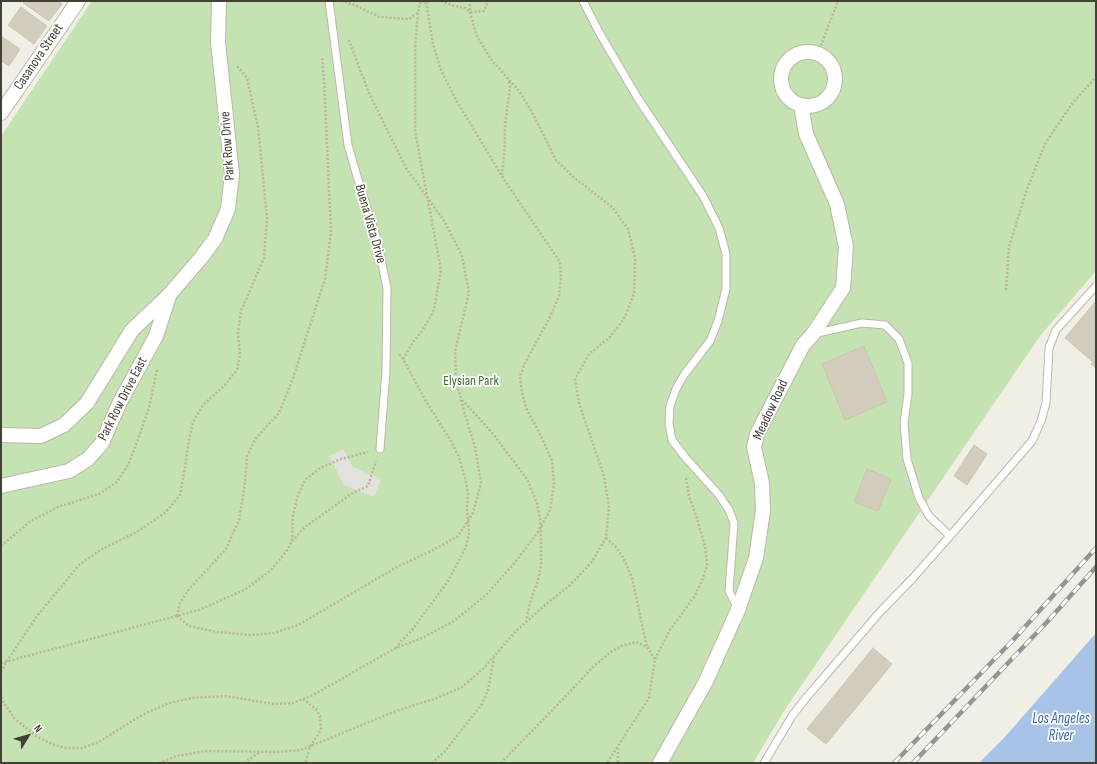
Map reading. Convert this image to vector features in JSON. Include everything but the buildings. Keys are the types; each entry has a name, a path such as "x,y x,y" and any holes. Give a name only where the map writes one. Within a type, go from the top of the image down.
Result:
{"street":[{"name":"Casanova Street","path":"1,113 78,1"},
{"name":"Park Row Drive","path":"1,435 41,436 64,425 86,403 132,330 169,295 215,240 228,209 232,174 218,42 219,1"},
{"path":"809,52 818,53 826,58 832,65 835,74 835,83 832,92 827,99 819,104 810,106 801,105 793,101 782,87 782,70 786,62 793,56 809,52"},
{"name":"Meadow Road","path":"660,763 705,683 738,610 756,558 763,512 762,482 754,447 757,434 803,345 814,334 843,288 846,247 837,204 806,134 801,105"},
{"name":"Park Row Drive East","path":"1,486 69,471 88,459 102,443 120,402 156,336 169,295"}],"lane":[{"name":"Buena Vista Drive","path":"328,1 348,145 360,190 376,236 387,288 386,371 380,449"},
{"path":"583,1 599,32 637,97 703,196 719,228 726,254 726,289 718,321 710,341 684,375 676,389 670,406 669,423 672,440 718,495 729,510 732,517 734,523 729,591 738,610"},
{"path":"764,763 792,716 806,698 880,612 912,579 1032,441 1042,421 1046,403 1049,348 1056,330 1096,286"},
{"path":"814,334 862,323 884,325 899,339 908,364 908,394 904,423 907,459 919,498 929,516 950,536"}],"path":[{"path":"341,1 355,5 379,17 409,19 418,13"},
{"path":"1,693 3,702 15,719 36,736 52,744 66,748 81,748 97,743 142,715 169,703 184,699 225,696 274,704 294,703 313,695 396,648 422,638 454,621 486,595 512,566 541,526 550,510 554,484 552,461 527,410 522,393 520,376 525,363 550,318 559,296 561,276 560,262 502,175 456,100 440,70 433,44 426,1"},
{"path":"403,359 434,310 441,270 415,131 415,49 418,13 420,3 430,1"},
{"path":"441,1 465,8 470,12 484,11 488,1"},
{"path":"158,763 177,756 205,751 277,752 301,750 396,711 437,698 462,687 485,667 515,632 568,587 591,563 606,538 608,507 604,476 579,403 575,379 589,354 609,338 624,319 634,294 635,258 628,229 612,207 572,176 556,160 531,110 519,91 490,58 476,34 470,12 470,1"},
{"path":"818,53 838,1"},
{"path":"1,672 37,616 80,564 102,549 137,532 166,512 180,495 193,422 203,405 225,385 237,370 240,355 238,333 241,311 264,258 267,218 258,127 247,78 218,42"},
{"path":"177,616 180,603 189,589 226,549 239,520 245,483 247,456 256,438 278,413 293,378 325,279 330,232 322,56"},
{"path":"1006,290 1010,247 1026,192 1045,144 1071,105 1096,77"},
{"path":"502,175 505,125 510,87 508,79"},
{"path":"387,340 403,359 424,397 452,441 459,457 468,494 467,507 469,533 466,547 448,581 412,630 401,640 396,648"},
{"path":"461,400 488,428 527,479 537,503 541,526 541,565 538,580 531,598 528,618 525,623"},
{"path":"1,663 199,610 246,589 270,571 286,552 292,541 305,527 351,494 368,486 380,449"},
{"path":"292,541 295,509 298,495 305,480 320,468 342,459 380,449"},
{"path":"607,763 649,698 655,659 670,630 700,586 707,565 705,546 689,496 685,457"},
{"path":"606,538 615,546 623,557 632,578 647,647 655,659"},
{"path":"501,763 594,666 611,652 621,646 636,642 647,647"},
{"path":"432,763 444,751 482,704 488,690 494,657"},
{"path":"303,699 316,710 320,716 321,730 311,745 305,763"},
{"path":"618,748 618,763"},
{"path":"244,763 260,752"}],"green space":[{"name":"Elysian Park","path":"92,1 1096,1 1096,271 1040,336 784,711 753,763 1,763 1,136"}],"shaded area":[{"path":"343,449 353,467 381,479 374,497 344,485 329,456"}],"water":[{"name":"Los Angeles River","path":"1096,633 1096,763 979,763 1004,738"}],"railway":[{"path":"894,763 1014,639 1096,548"},
{"path":"913,763 1047,622 1096,567"}]}
